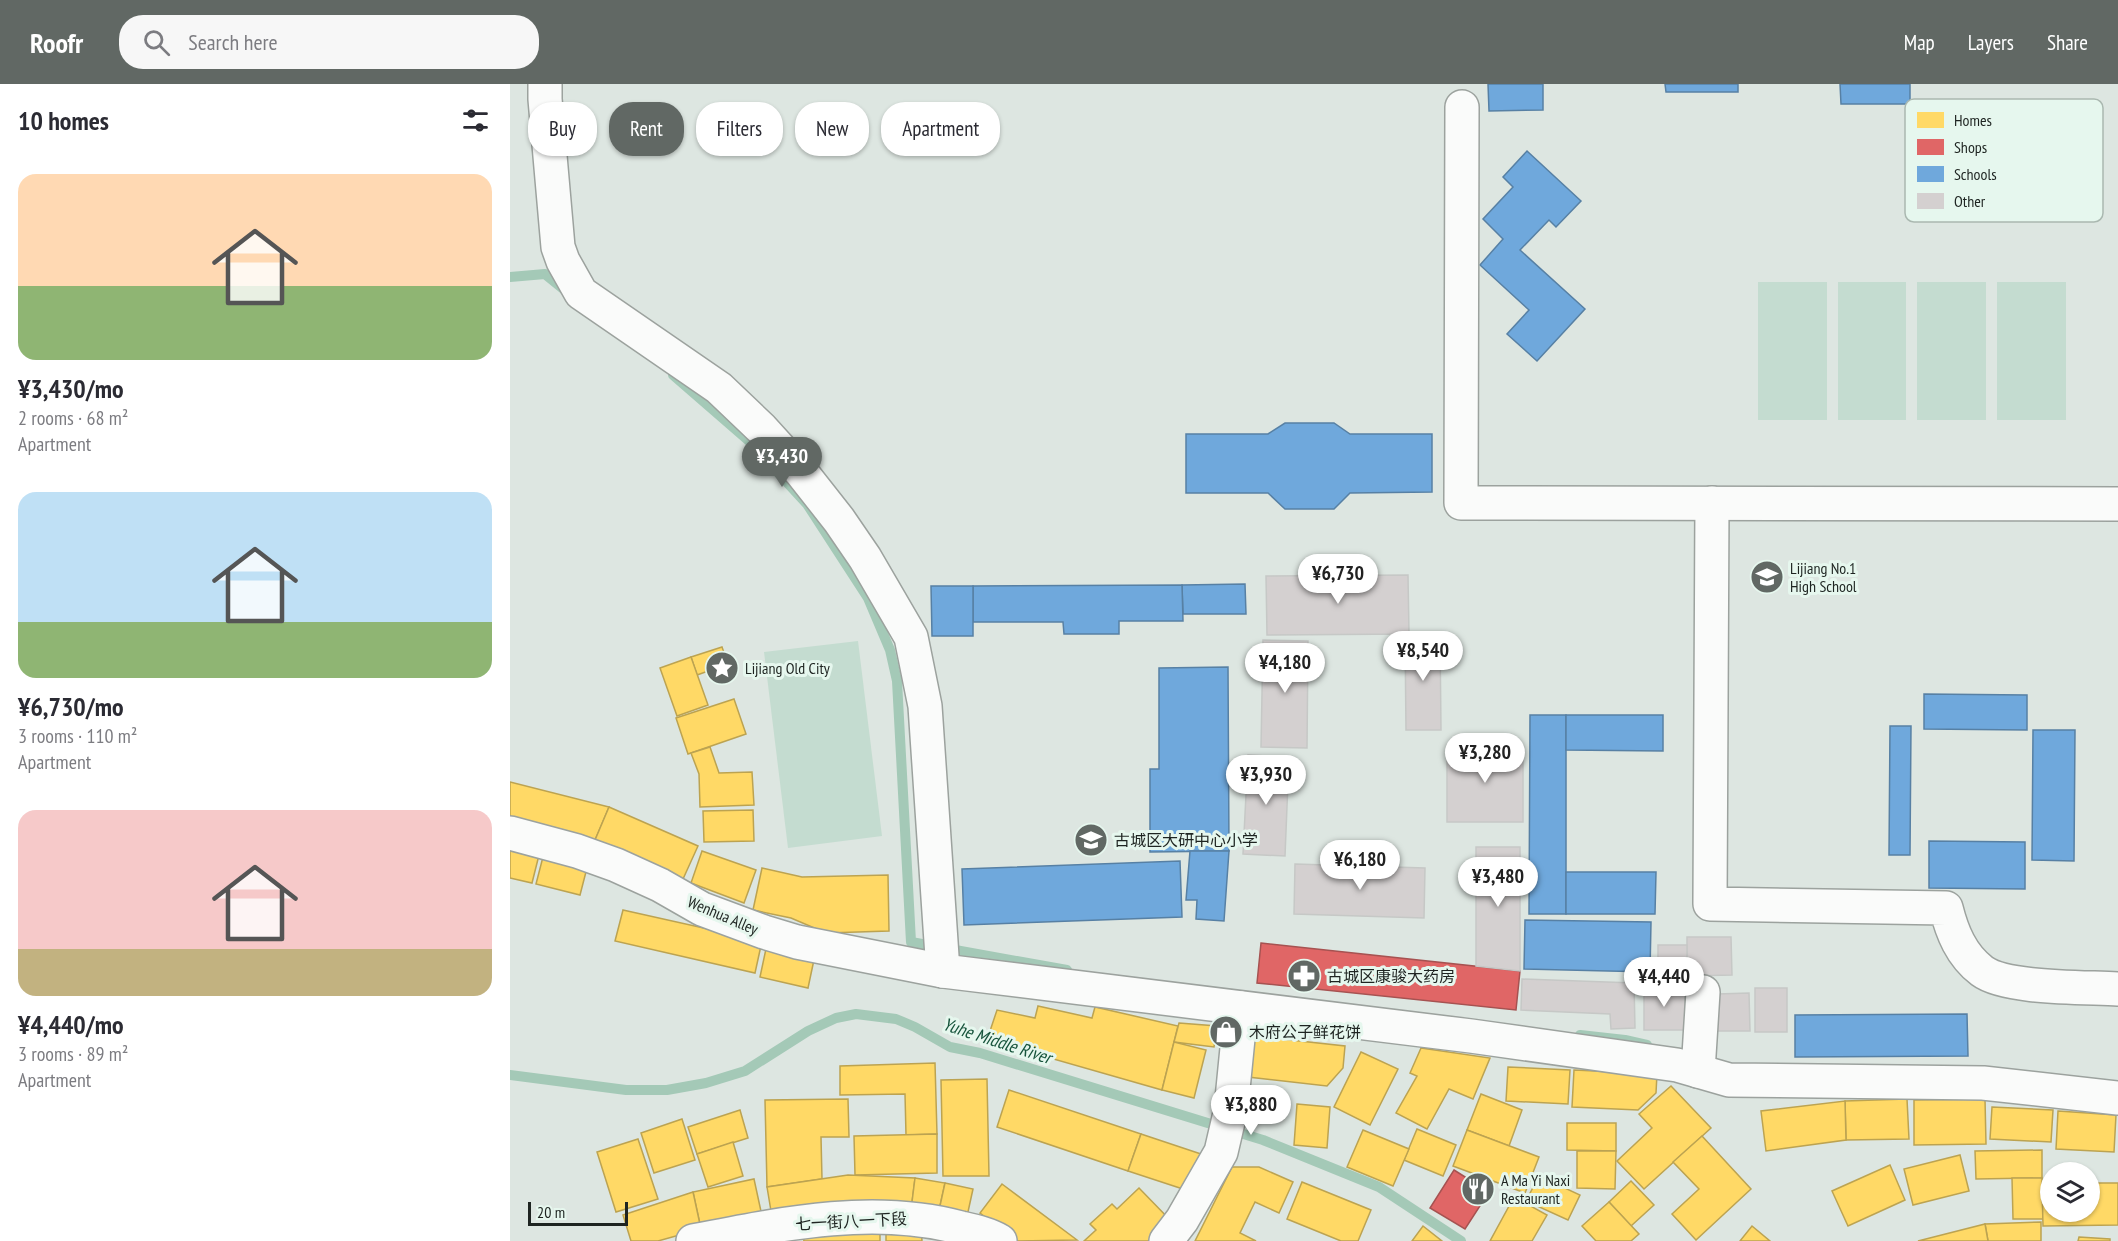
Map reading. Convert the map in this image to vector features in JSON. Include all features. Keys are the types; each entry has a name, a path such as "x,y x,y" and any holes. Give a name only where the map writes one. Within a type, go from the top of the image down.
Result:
{"street":[{"path":"545,84 558,247 562,261 581,293 719,388 762,429 802,473 839,520 865,558 910,637 925,706 943,971"},
{"path":"1462,107 1461,503 2118,504"},
{"path":"1712,503 1710,904 1946,908 1950,926 1958,943 1969,959 1983,972 2017,983 2118,989"},
{"name":"Wenhua Alley","path":"510,833 567,848 616,865 660,885 702,909 764,932 797,942 943,971 1482,1038 1677,1065 1729,1080 1983,1083 2118,1098"},
{"path":"1698,1071 1703,992"},
{"path":"1166,1241 1182,1220 1221,1152 1231,1109 1241,1008"},
{"name":"七一街八一下段","path":"693,1241 771,1226 890,1216 947,1224 985,1234 1000,1241"}],"green space":[{"path":"1758,282 1827,282 1827,420 1758,420"},
{"path":"1838,282 1906,282 1906,420 1838,420"},
{"path":"1917,282 1986,282 1986,420 1917,420"},
{"path":"1997,282 2066,282 2066,420 1997,420"},
{"path":"858,641 882,836 788,848 764,652"}],"building: Homes":[{"path":"722,647 728,664 697,675 691,657"},
{"path":"691,657 708,705 677,716 660,668"},
{"path":"734,699 746,734 688,754 676,718"},
{"path":"710,747 719,773 752,772 754,805 700,807 699,774 691,753"},
{"path":"510,782 609,807 595,840 510,819"},
{"path":"609,807 698,846 683,879 595,840"},
{"path":"753,810 754,841 704,842 703,811"},
{"path":"510,843 540,851 532,883 510,878"},
{"path":"702,851 756,870 744,903 691,883"},
{"path":"544,853 588,864 580,895 536,884"},
{"path":"762,868 802,877 888,875 889,931 826,933 791,918 753,910"},
{"path":"623,910 762,941 755,973 615,941"},
{"path":"767,944 815,955 808,988 760,977"},
{"path":"1038,1006 1092,1018 1095,1007 1178,1026 1162,1090 987,1040 997,1010 1035,1018"},
{"path":"1179,1023 1217,1026 1214,1047 1174,1042"},
{"path":"1253,1036 1345,1046 1343,1068 1327,1086 1248,1077"},
{"path":"1174,1042 1206,1050 1194,1098 1162,1090"},
{"path":"1421,1048 1490,1058 1473,1099 1449,1089 1427,1129 1396,1113 1417,1076 1410,1073"},
{"path":"1361,1052 1398,1069 1370,1125 1334,1107"},
{"path":"935,1063 937,1134 906,1135 905,1094 840,1095 840,1066"},
{"path":"1508,1067 1570,1070 1568,1104 1506,1101"},
{"path":"1574,1070 1657,1074 1656,1093 1638,1110 1572,1107"},
{"path":"987,1079 989,1176 943,1176 941,1080"},
{"path":"1671,1086 1711,1128 1644,1189 1617,1161 1652,1128 1639,1114"},
{"path":"1009,1090 1141,1134 1128,1171 997,1127"},
{"path":"1481,1094 1522,1110 1509,1146 1467,1130"},
{"path":"848,1099 849,1137 821,1137 822,1179 767,1187 765,1100"},
{"path":"1907,1099 1909,1139 1846,1140 1845,1101"},
{"path":"1985,1099 1986,1144 1914,1145 1914,1100"},
{"path":"1845,1101 1846,1140 1766,1151 1761,1111"},
{"path":"1297,1104 1330,1107 1327,1148 1294,1145"},
{"path":"1992,1107 2053,1110 2051,1142 1990,1139"},
{"path":"740,1110 748,1138 697,1154 688,1127"},
{"path":"2058,1111 2116,1115 2114,1152 2056,1149"},
{"path":"682,1119 695,1160 654,1173 641,1133"},
{"path":"1567,1123 1616,1123 1616,1151 1567,1150"},
{"path":"1417,1129 1456,1145 1443,1176 1404,1160"},
{"path":"1363,1130 1409,1149 1393,1186 1347,1167"},
{"path":"1467,1130 1539,1157 1525,1193 1453,1166"},
{"path":"937,1134 937,1173 855,1175 854,1136"},
{"path":"1141,1134 1201,1154 1189,1191 1128,1171"},
{"path":"1702,1136 1751,1189 1696,1240 1672,1214 1699,1189 1673,1162"},
{"path":"638,1139 658,1199 616,1212 597,1152"},
{"path":"733,1142 743,1176 708,1187 697,1154"},
{"path":"2042,1150 2040,1178 1976,1179 1975,1151"},
{"path":"1577,1151 1616,1151 1615,1189 1577,1188"},
{"path":"1960,1155 1969,1191 1913,1205 1904,1169"},
{"path":"1890,1165 1905,1200 1848,1226 1832,1191"},
{"path":"1232,1167 1259,1167 1293,1182 1279,1213 1255,1202 1240,1233 1256,1241 1195,1241"},
{"path":"848,1175 915,1178 911,1210 772,1217 767,1187"},
{"path":"1539,1176 1580,1195 1568,1220 1526,1201"},
{"path":"915,1178 945,1183 938,1215 911,1210"},
{"path":"2012,1178 2040,1178 2040,1219 2013,1219"},
{"path":"754,1179 762,1216 701,1229 693,1192"},
{"path":"1631,1181 1654,1205 1631,1226 1609,1202"},
{"path":"1302,1182 1371,1210 1358,1241 1341,1241 1287,1219"},
{"path":"945,1183 973,1189 966,1221 938,1215"},
{"path":"2100,1183 2118,1183 2118,1225 2043,1226 2043,1222 2100,1222"},
{"path":"1002,1184 1077,1240 1017,1241 980,1213"},
{"path":"1139,1188 1172,1222 1152,1241 1084,1241 1096,1230 1090,1224 1112,1204 1117,1209"},
{"path":"693,1192 701,1229 658,1241 631,1241 623,1215"},
{"path":"1514,1197 1547,1215 1532,1241 1490,1241"},
{"path":"1609,1202 1639,1234 1631,1241 1596,1241 1582,1226"},
{"path":"2041,1222 2041,1241 1988,1241 1985,1224"},
{"path":"1985,1224 1988,1241 1918,1241"},
{"path":"886,1225 921,1225 922,1241 886,1241"},
{"path":"1423,1226 1442,1241 1412,1241"},
{"path":"1752,1226 1770,1241 1740,1241"},
{"path":"880,1229 880,1241 804,1241 801,1230"},
{"path":"2079,1237 2110,1239 2110,1241 2078,1241"}],"building: Shops":[{"path":"1261,943 1520,971 1516,1010 1257,983"},
{"path":"1454,1170 1489,1192 1465,1229 1430,1208"}],"building: Schools":[{"path":"1488,84 1543,84 1543,110 1489,111"},
{"path":"1665,84 1738,84 1738,92 1666,92"},
{"path":"1840,84 1910,84 1910,99 1905,99 1905,104 1841,104"},
{"path":"1527,151 1581,201 1556,227 1549,220 1520,250 1585,309 1537,361 1507,334 1529,310 1480,265 1503,239 1483,219 1513,187 1503,177"},
{"path":"1285,423 1334,423 1350,434 1432,434 1432,492 1350,493 1334,509 1285,509 1268,493 1186,493 1186,434 1268,434"},
{"path":"1245,584 1246,614 1183,614 1182,585"},
{"path":"1182,585 1183,621 1119,621 1119,634 1064,634 1063,622 973,622 973,586"},
{"path":"931,586 973,586 973,636 932,636"},
{"path":"1228,667 1229,851 1150,852 1150,769 1159,769 1159,668"},
{"path":"1924,694 2027,695 2027,730 1924,729"},
{"path":"1530,715 1566,715 1566,914 1529,914"},
{"path":"1566,715 1663,715 1663,751 1566,750"},
{"path":"1890,726 1911,726 1910,855 1889,855"},
{"path":"2033,730 2075,730 2074,861 2032,860"},
{"path":"1929,841 2025,842 2025,889 1929,888"},
{"path":"1190,851 1229,851 1224,921 1196,919 1197,900 1186,900"},
{"path":"1180,861 1182,917 964,925 962,869"},
{"path":"1566,872 1656,872 1655,914 1566,914"},
{"path":"1525,920 1651,922 1650,972 1524,969"},
{"path":"1967,1014 1968,1056 1795,1057 1795,1015"}],"building: Other":[{"path":"1408,575 1409,634 1267,635 1266,576"},
{"path":"1440,633 1441,730 1406,730 1405,634"},
{"path":"1263,640 1308,641 1307,748 1261,747"},
{"path":"1447,745 1523,746 1523,822 1447,822"},
{"path":"1248,755 1289,757 1285,856 1243,854"},
{"path":"1476,847 1520,847 1520,971 1476,966"},
{"path":"1295,864 1425,868 1424,918 1294,914"},
{"path":"1687,937 1731,937 1732,975 1687,976"},
{"path":"1658,945 1687,945 1687,976 1658,976"},
{"path":"1522,979 1634,983 1635,1028 1611,1029 1610,1014 1521,1010"},
{"path":"1644,986 1685,987 1685,1030 1644,1030"},
{"path":"1755,988 1787,988 1787,1032 1755,1032"},
{"path":"1749,993 1750,1031 1717,1031 1717,994"}],"waterway":[{"path":"510,277 545,274 566,291"},
{"path":"673,375 749,441 807,504 868,598 890,650 897,681 911,942 1067,970"},
{"name":"Yuhe Middle River","path":"510,1075 626,1090 667,1090 706,1083 745,1071 808,1031 836,1018 856,1014 896,1019 950,1047 980,1053 1263,1140 1379,1187 1461,1241"},
{"path":"1580,1035 1647,1045"}],"place":[{"name":"Lijiang No.1 High School","path":"1767,577"},
{"name":"Lijiang Old City","path":"722,668"},
{"name":"古城区大研中心小学","path":"1091,840"},
{"name":"古城区康骏大药房","path":"1304,976"},
{"name":"木府公子鲜花饼","path":"1226,1032"},
{"name":"A Ma Yi Naxi Restaurant","path":"1478,1189"}]}
